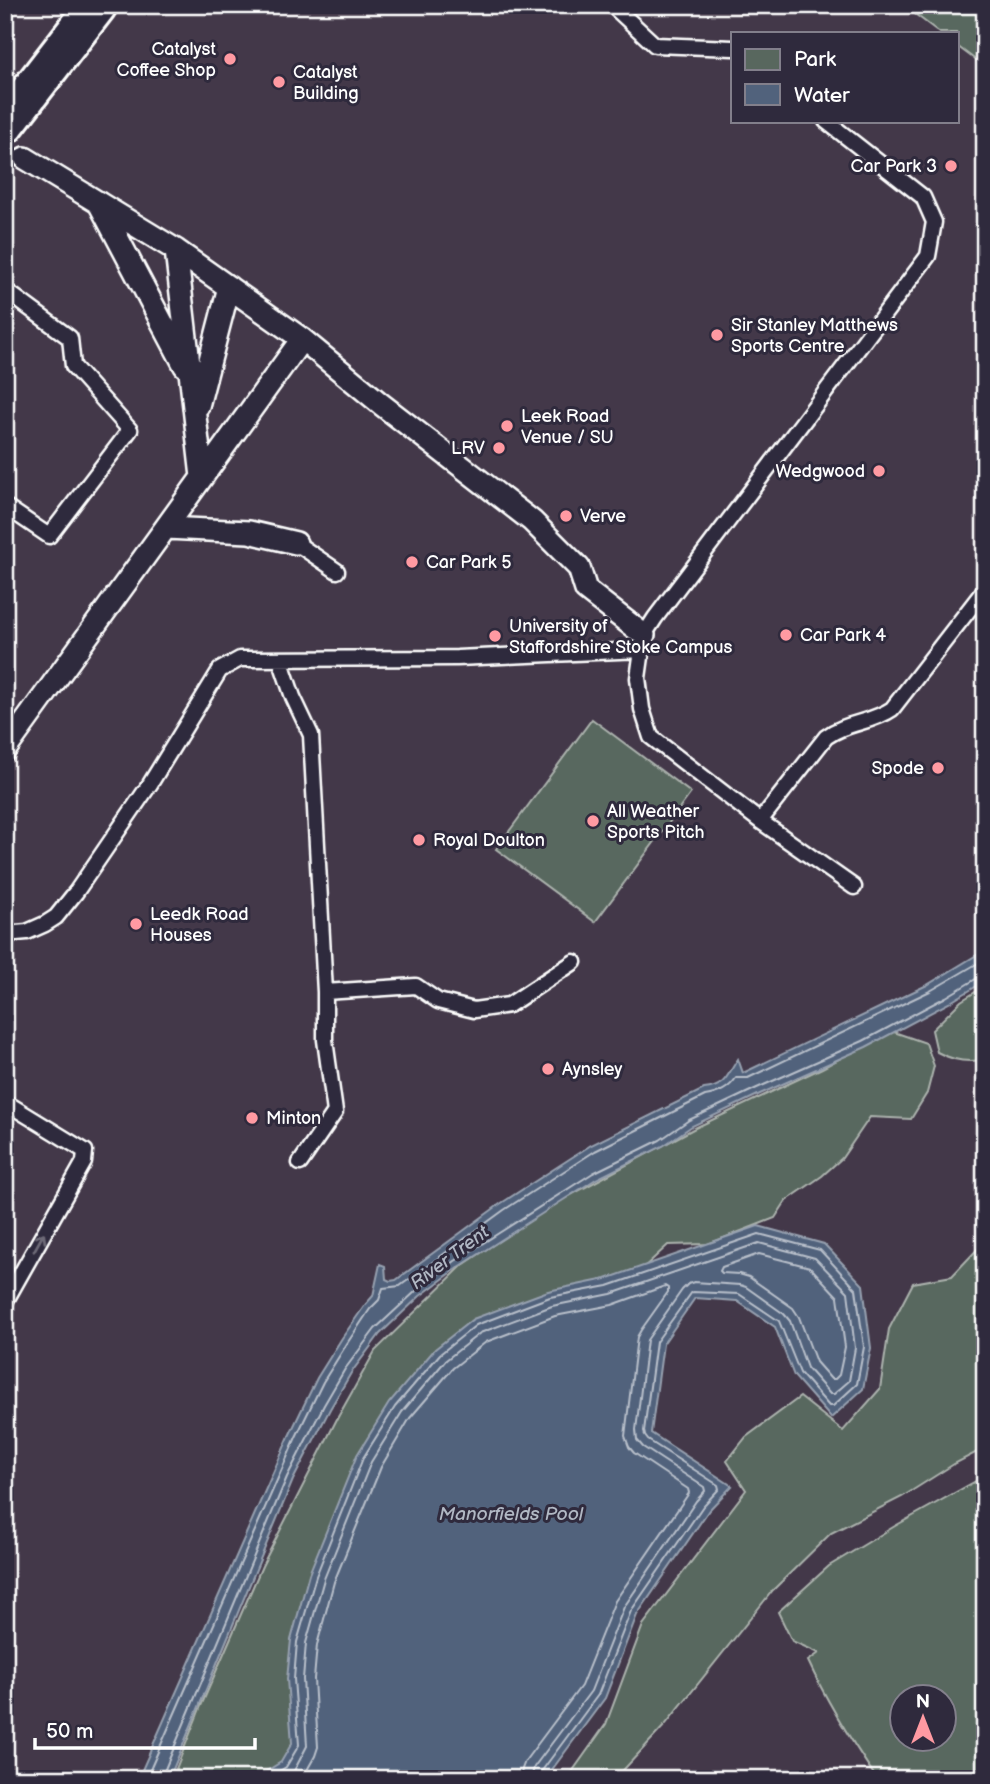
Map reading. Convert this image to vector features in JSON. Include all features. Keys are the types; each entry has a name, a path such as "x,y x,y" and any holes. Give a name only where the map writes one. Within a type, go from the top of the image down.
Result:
{"highway":[{"path":"5,124 97,5"}],"street":[{"path":"26,158 176,250 302,339 381,404 533,521 579,568 586,590 643,642"},
{"path":"99,203 191,377"},
{"path":"176,250 202,477"},
{"path":"195,418 229,287"},
{"path":"5,750 302,339"},
{"path":"166,528 249,532 296,543"}],"lane":[{"path":"612,5 655,45 731,48"},
{"path":"827,122 923,197 934,222 928,256 671,596 643,642 638,678 642,709 651,737 760,821 854,887"},
{"path":"5,290 70,338 73,366 130,430 49,536 5,506"},
{"path":"296,543 337,571"},
{"path":"760,821 826,737 835,730 884,715 892,709 985,589"},
{"path":"5,934 27,932 45,924 70,900 150,784 219,670 240,659 457,658 643,642"},
{"path":"281,659 293,697 311,735 325,1040 335,1112 300,1163"},
{"path":"324,992 416,986 438,1001 474,1010 509,1005 574,962"},
{"path":"5,1102 85,1151 84,1162 5,1302"}],"green space":[{"path":"903,5 985,5 985,67 958,47 958,32 939,32"},
{"name":"All Weather Sports Pitch","path":"592,719 691,793 595,922 496,849"},
{"path":"985,986 985,1059 960,1060 937,1052 932,1030 961,1001"},
{"path":"891,1031 926,1043 934,1066 927,1093 911,1119 870,1117 842,1158 786,1201 775,1218 708,1244 668,1245 640,1271 293,1779 172,1779 262,1566 375,1351 463,1265 554,1204 695,1128 822,1068"},
{"path":"985,1241 985,1448 902,1497 831,1533 773,1590 665,1725 615,1779 567,1779 606,1724 643,1625 746,1490 727,1461 746,1437 800,1397 843,1431 880,1389 889,1329 913,1283 952,1276"},
{"path":"985,1476 985,1779 874,1779 875,1776 839,1720 808,1661 819,1653 792,1641 778,1612 829,1566"}],"water":[{"name":"River Trent","path":"985,950 985,981 866,1047 692,1126 663,1146 596,1179 459,1267 420,1296 380,1334 351,1373 293,1480 169,1779 138,1779 290,1434 317,1378 373,1296 380,1264 385,1266 386,1279 396,1280 500,1204 591,1145 704,1089 722,1083 738,1059 743,1073 927,985"},
{"name":"Manorfields Pool","path":"758,1226 824,1244 863,1285 871,1348 863,1389 831,1418 794,1376 775,1327 737,1301 695,1298 663,1344 651,1433 732,1486 709,1510 637,1615 605,1698 545,1779 250,1779 281,1762 292,1743 287,1679 291,1640 309,1574 357,1455 389,1403 435,1349 473,1319 548,1291 606,1279"}],"place":[{"name":"Catalyst Coffee Shop","path":"230,59"},
{"name":"Catalyst Building","path":"279,82"},
{"name":"Car Park 3","path":"951,166"},
{"name":"Sir Stanley Matthews Sports Centre","path":"717,335"},
{"name":"Leek Road Venue / SU","path":"507,426"},
{"name":"LRV","path":"499,448"},
{"name":"Wedgwood","path":"879,471"},
{"name":"Verve","path":"566,516"},
{"name":"Car Park 5","path":"412,562"},
{"name":"Car Park 4","path":"786,635"},
{"name":"University of Staffordshire Stoke Campus","path":"495,636"},
{"name":"Spode","path":"938,768"},
{"name":"All Weather Sports Pitch","path":"593,821"},
{"name":"Royal Doulton","path":"419,840"},
{"name":"Leedk Road Houses","path":"136,924"},
{"name":"Aynsley","path":"548,1069"},
{"name":"Minton","path":"252,1118"}]}
